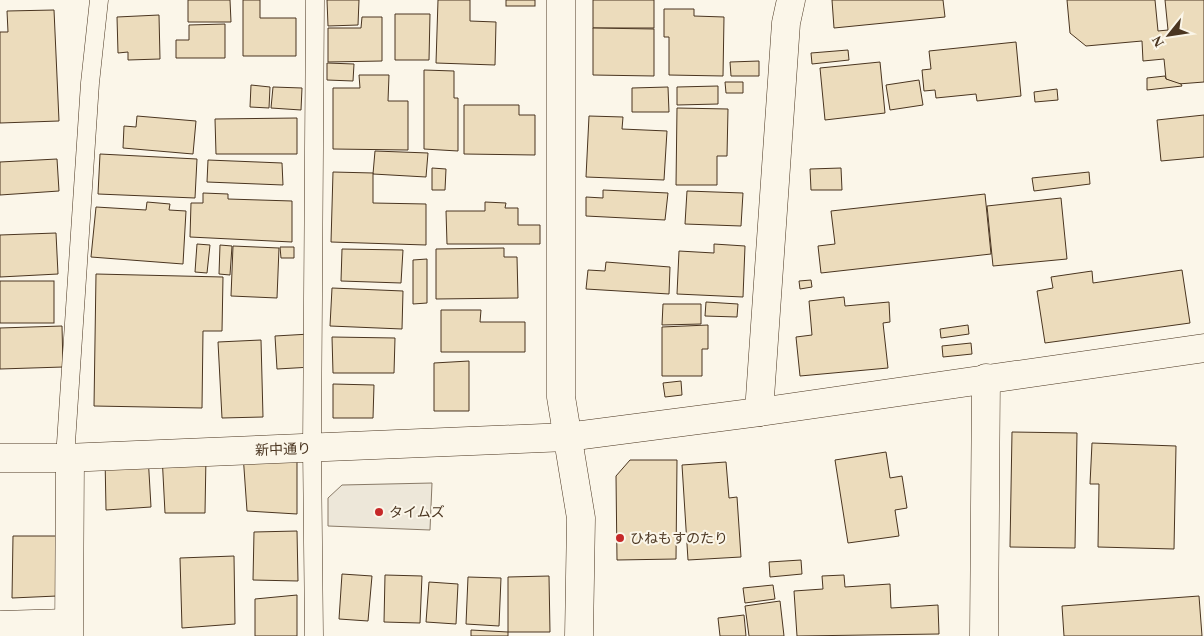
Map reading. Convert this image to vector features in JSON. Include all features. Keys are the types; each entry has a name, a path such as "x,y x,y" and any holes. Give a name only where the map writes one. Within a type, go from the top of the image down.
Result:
{"street":[{"path":"561,0 561,397 566,437 581,518 579,636"},
{"path":"759,412 786,23 791,0"},
{"name":"新中通り","path":"0,458 312,448 566,437 759,412 1204,348"},
{"path":"984,636 986,378"},
{"path":"0,625 68,630 68,457"}],"lane":[{"path":"68,457 90,83 99,0"},
{"path":"314,636 312,448 315,0"}],"shaded area":[{"name":"タイムズ","path":"432,483 430,530 328,526 328,498 342,485"}],"building":[{"path":"188,0 230,0 231,22 188,22"},
{"path":"243,0 260,0 260,18 296,18 296,56 243,56"},
{"path":"327,0 359,0 358,25 328,26"},
{"path":"438,0 470,0 470,21 496,22 495,65 436,63"},
{"path":"506,0 535,0 535,6 506,6"},
{"path":"593,0 654,0 654,28 593,28"},
{"path":"832,0 943,0 945,17 834,28"},
{"path":"1067,0 1155,0 1158,31 1168,30 1165,0 1204,0 1204,82 1178,84 1166,79 1164,59 1143,61 1142,41 1086,46 1070,33"},
{"path":"664,9 694,9 694,16 724,17 723,76 669,75 669,37 664,37"},
{"path":"54,10 59,121 0,123 0,32 8,32 7,11"},
{"path":"395,14 430,14 429,60 395,60"},
{"path":"159,15 160,59 128,60 128,52 118,53 117,17"},
{"path":"362,17 382,17 382,61 328,62 328,28 361,28"},
{"path":"225,24 225,58 176,58 176,40 189,40 189,25"},
{"path":"593,28 654,29 654,76 593,75"},
{"path":"1016,42 1021,96 977,101 976,94 936,98 935,90 924,91 922,70 931,69 929,51"},
{"path":"848,50 849,60 812,64 811,53"},
{"path":"759,61 759,76 731,76 730,62"},
{"path":"880,62 885,113 825,120 820,68"},
{"path":"327,63 354,64 353,81 327,80"},
{"path":"424,70 454,71 454,98 458,98 458,151 424,149"},
{"path":"359,75 389,75 388,101 408,101 408,150 333,149 333,88 360,88"},
{"path":"1165,76 1166,79 1182,86 1147,90 1147,78"},
{"path":"919,80 923,105 890,110 886,85"},
{"path":"725,82 743,82 743,93 726,93"},
{"path":"251,85 270,87 269,108 250,107"},
{"path":"718,86 718,104 677,105 677,87"},
{"path":"273,87 302,88 301,110 271,108"},
{"path":"668,87 669,112 632,112 632,88"},
{"path":"1057,89 1058,100 1035,102 1034,92"},
{"path":"464,105 519,105 519,115 535,115 535,155 464,154"},
{"path":"677,108 728,109 727,156 717,156 717,185 676,185"},
{"path":"1204,115 1204,157 1161,161 1157,120"},
{"path":"137,116 196,121 193,154 123,148 124,126 136,127"},
{"path":"589,116 623,117 622,129 667,131 664,180 586,177"},
{"path":"297,118 297,154 216,154 215,119"},
{"path":"375,151 428,153 426,177 373,174"},
{"path":"100,154 197,159 195,198 98,194"},
{"path":"57,159 59,191 0,195 0,162"},
{"path":"208,160 282,163 283,185 207,182"},
{"path":"432,168 446,169 445,190 432,190"},
{"path":"841,168 842,190 811,190 810,169"},
{"path":"333,172 373,173 373,203 426,204 426,245 331,242"},
{"path":"1089,172 1090,184 1034,191 1032,178"},
{"path":"603,190 668,193 665,220 586,216 586,197 603,198"},
{"path":"687,191 743,193 741,226 685,224"},
{"path":"203,193 228,194 228,199 292,201 292,242 190,237 191,203 203,203"},
{"path":"985,194 991,254 821,273 818,246 835,244 831,211"},
{"path":"1061,198 1067,259 993,266 987,206"},
{"path":"147,202 170,204 169,210 186,211 183,264 91,257 96,207 146,210"},
{"path":"485,202 506,203 505,208 518,208 518,225 540,225 540,244 447,244 446,211 485,211"},
{"path":"56,233 58,274 0,277 0,235"},
{"path":"197,244 210,245 207,273 195,272"},
{"path":"714,244 745,246 743,297 677,294 679,251 714,253"},
{"path":"220,245 232,246 230,275 219,274"},
{"path":"233,246 279,248 277,298 231,296"},
{"path":"280,247 294,247 294,258 281,258"},
{"path":"504,248 504,257 517,257 518,298 436,299 436,249"},
{"path":"342,249 403,250 401,283 341,281"},
{"path":"427,259 427,303 413,304 413,260"},
{"path":"606,262 670,267 669,294 586,289 588,270 605,271"},
{"path":"1182,270 1190,323 1045,343 1037,291 1053,288 1051,277 1092,271 1093,283"},
{"path":"96,274 223,277 222,331 203,331 202,408 94,406"},
{"path":"811,280 812,287 800,289 799,281"},
{"path":"0,281 54,281 54,323 0,323"},
{"path":"332,288 403,291 402,329 330,326"},
{"path":"844,297 845,306 889,302 890,322 883,323 888,368 800,376 796,337 812,335 809,301"},
{"path":"706,302 738,304 737,317 705,316"},
{"path":"663,304 701,304 701,324 662,325"},
{"path":"441,310 481,310 480,322 525,322 525,352 441,352"},
{"path":"708,325 708,349 702,349 702,376 662,376 662,327"},
{"path":"968,325 969,334 941,338 940,329"},
{"path":"62,326 63,367 0,369 0,328"},
{"path":"310,334 312,367 277,369 275,336"},
{"path":"332,337 395,338 394,373 333,373"},
{"path":"261,340 263,417 222,418 218,342"},
{"path":"971,343 972,354 943,357 942,346"},
{"path":"469,361 469,411 434,411 434,363"},
{"path":"681,381 682,395 665,397 663,383"},
{"path":"333,384 374,385 373,418 333,418"},
{"path":"1012,432 1077,433 1075,548 1010,547"},
{"path":"1092,443 1176,446 1174,549 1098,547 1099,484 1090,484"},
{"path":"886,452 890,478 902,476 907,508 895,510 899,536 848,543 835,460"},
{"path":"243,454 297,456 297,514 247,511"},
{"path":"148,455 151,507 106,510 105,457"},
{"path":"162,455 206,456 205,513 165,513"},
{"path":"630,460 677,460 676,559 617,560 616,476"},
{"path":"726,462 729,498 737,497 741,557 688,560 682,465"},
{"path":"297,531 298,581 253,580 254,532"},
{"path":"13,536 57,536 57,596 12,598"},
{"path":"234,556 235,624 182,628 180,558"},
{"path":"801,560 802,574 770,577 769,562"},
{"path":"342,574 372,576 368,621 339,619"},
{"path":"385,575 422,576 420,623 384,622"},
{"path":"844,575 845,587 890,584 891,608 938,605 939,634 797,636 794,591 823,589 822,576"},
{"path":"549,576 550,632 508,632 508,577"},
{"path":"468,577 501,578 499,626 466,624"},
{"path":"429,582 458,584 456,624 426,622"},
{"path":"773,585 775,599 745,603 743,588"},
{"path":"297,595 297,636 255,636 255,599"},
{"path":"1199,596 1202,636 1064,636 1062,606"},
{"path":"780,601 784,636 749,636 745,606"},
{"path":"744,615 746,636 720,636 718,618"},
{"path":"471,630 508,632 508,636 471,636"}],"place":[{"name":"タイムズ","path":"379,512"},
{"name":"ひねもすのたり","path":"620,538"}]}
